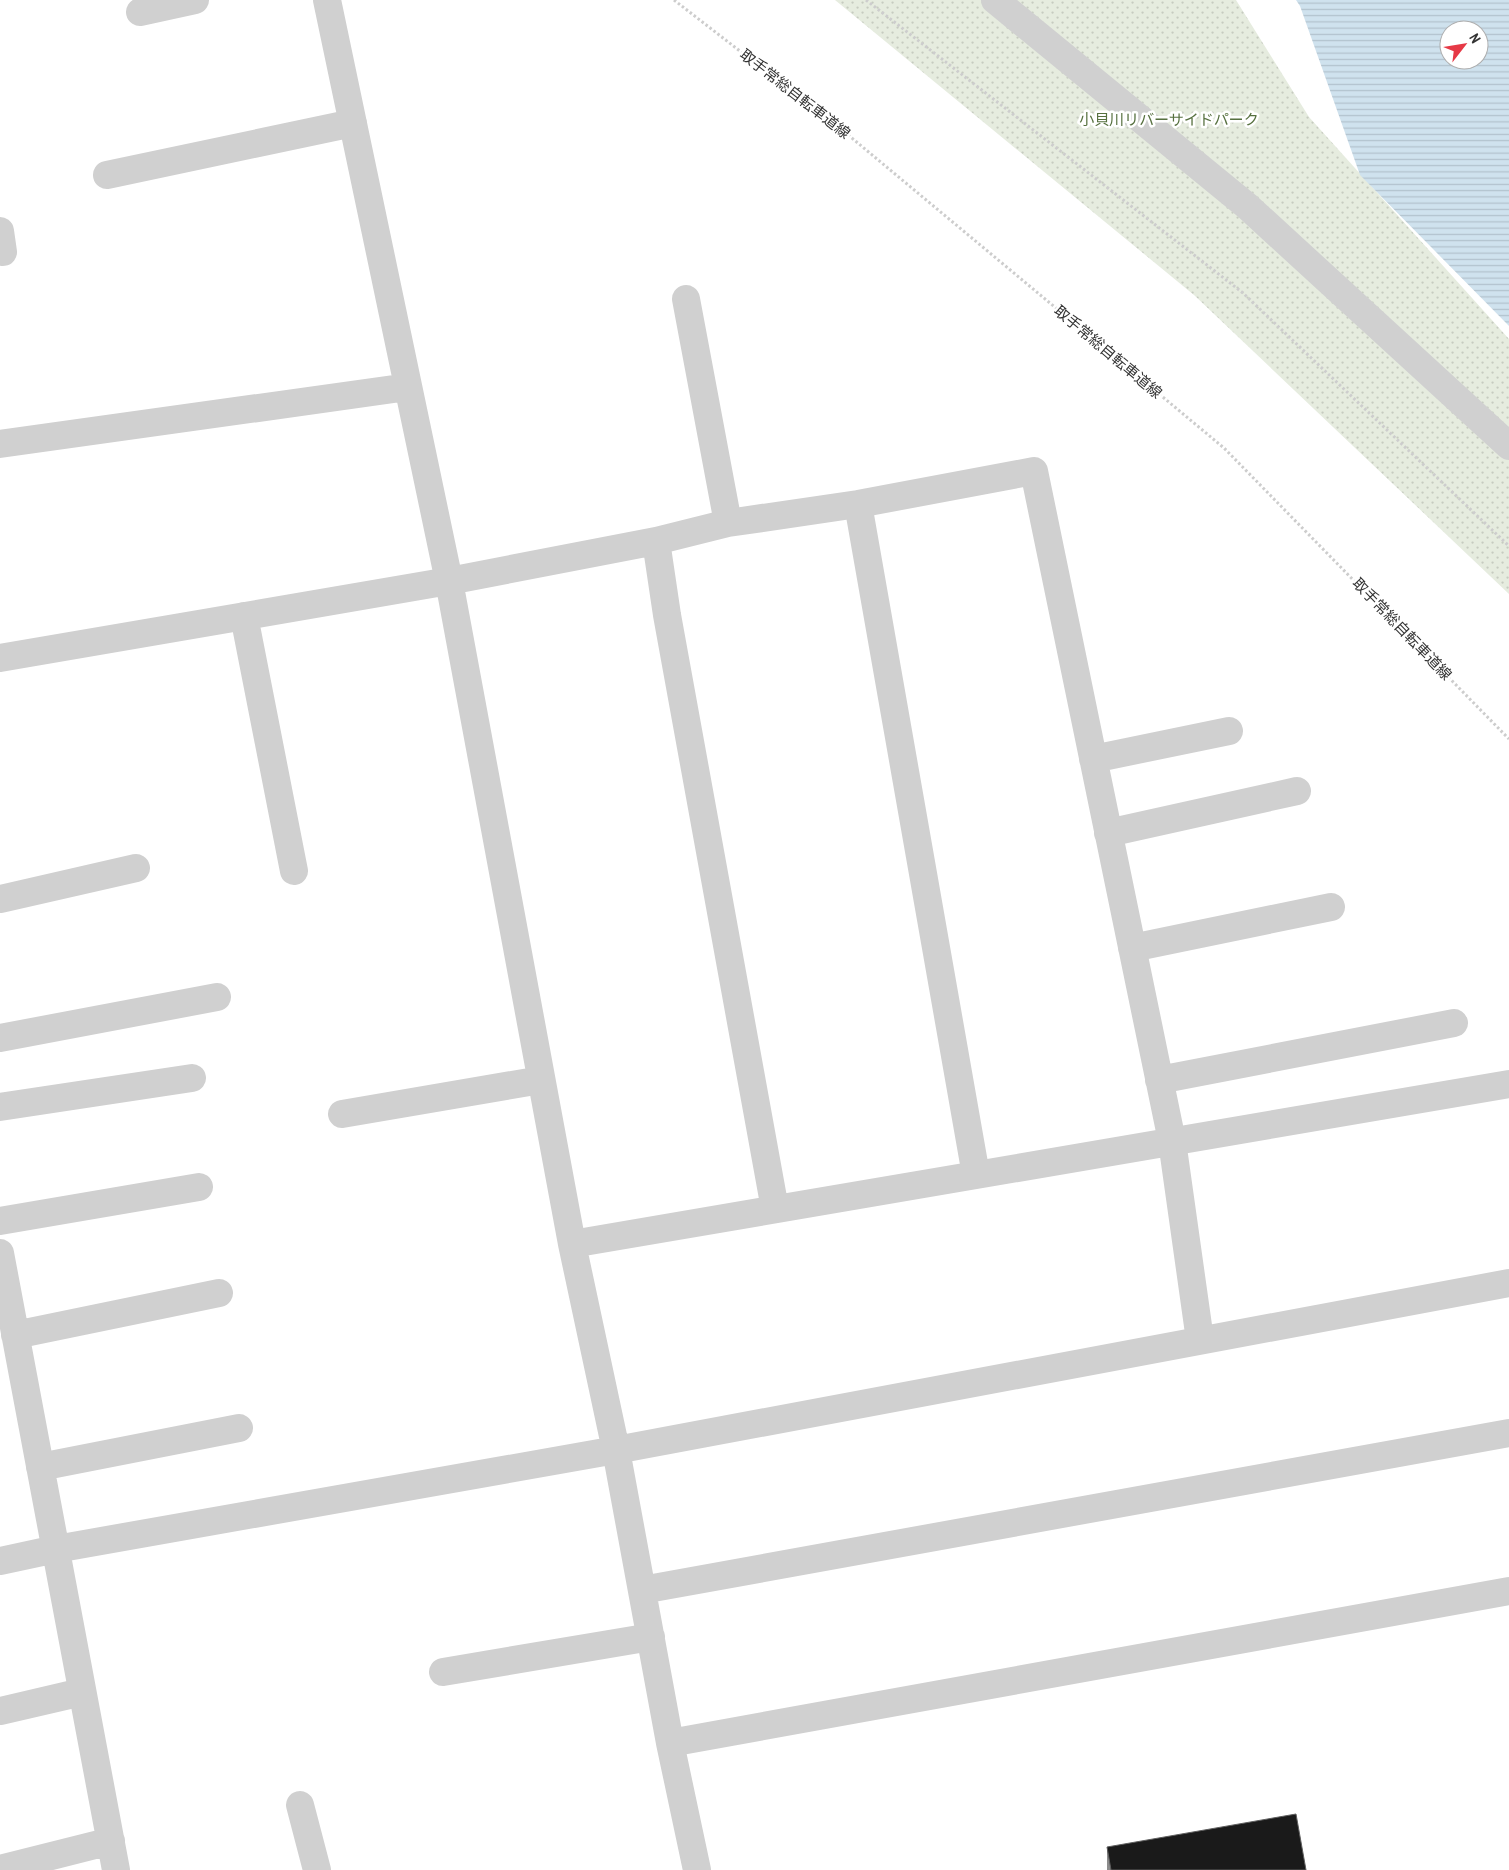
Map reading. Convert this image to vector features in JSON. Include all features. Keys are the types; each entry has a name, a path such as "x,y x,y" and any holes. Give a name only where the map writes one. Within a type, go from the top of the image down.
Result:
{"street":[{"path":"140,12 195,0"},
{"path":"327,0 449,581 572,1244 616,1450 670,1744 697,1870"},
{"path":"995,0 1247,206 1509,446"},
{"path":"107,175 352,123"},
{"path":"686,299 728,523"},
{"path":"0,444 408,387"},
{"path":"0,658 449,581 656,541 728,523 858,504 1034,471 1172,1141 1200,1340"},
{"path":"858,504 976,1175"},
{"path":"656,541 667,615 775,1209"},
{"path":"244,616 294,870"},
{"path":"1093,759 1229,731"},
{"path":"1108,833 1297,791"},
{"path":"0,899 136,868"},
{"path":"1132,948 1331,906"},
{"path":"0,1038 217,997"},
{"path":"1159,1080 1454,1023"},
{"path":"0,1107 192,1078"},
{"path":"342,1114 541,1080"},
{"path":"572,1244 1509,1084"},
{"path":"0,1221 199,1186"},
{"path":"0,1253 116,1870"},
{"path":"0,1561 56,1549 616,1450 1509,1282"},
{"path":"15,1335 219,1293"},
{"path":"40,1467 238,1428"},
{"path":"642,1590 1509,1433"},
{"path":"670,1744 1509,1591"},
{"path":"444,1672 650,1637"},
{"path":"0,1710 82,1692"},
{"path":"300,1805 317,1870"},
{"path":"0,1869 111,1841"}],"path":[{"name":"取手常総自転車道線","path":"674,0 847,134 1224,448 1424,650 1509,739"},
{"path":"866,0 1243,293 1509,546"}],"green space":[{"name":"小貝川リバーサイドパーク","path":"835,0 1236,0 1309,117 1509,339 1509,594 1194,295"}],"water":[{"path":"1296,0 1509,0 1509,326 1360,175 1300,6"}],"building":[{"path":"1296,1814 1306,1870 1111,1870 1107,1847"}]}
